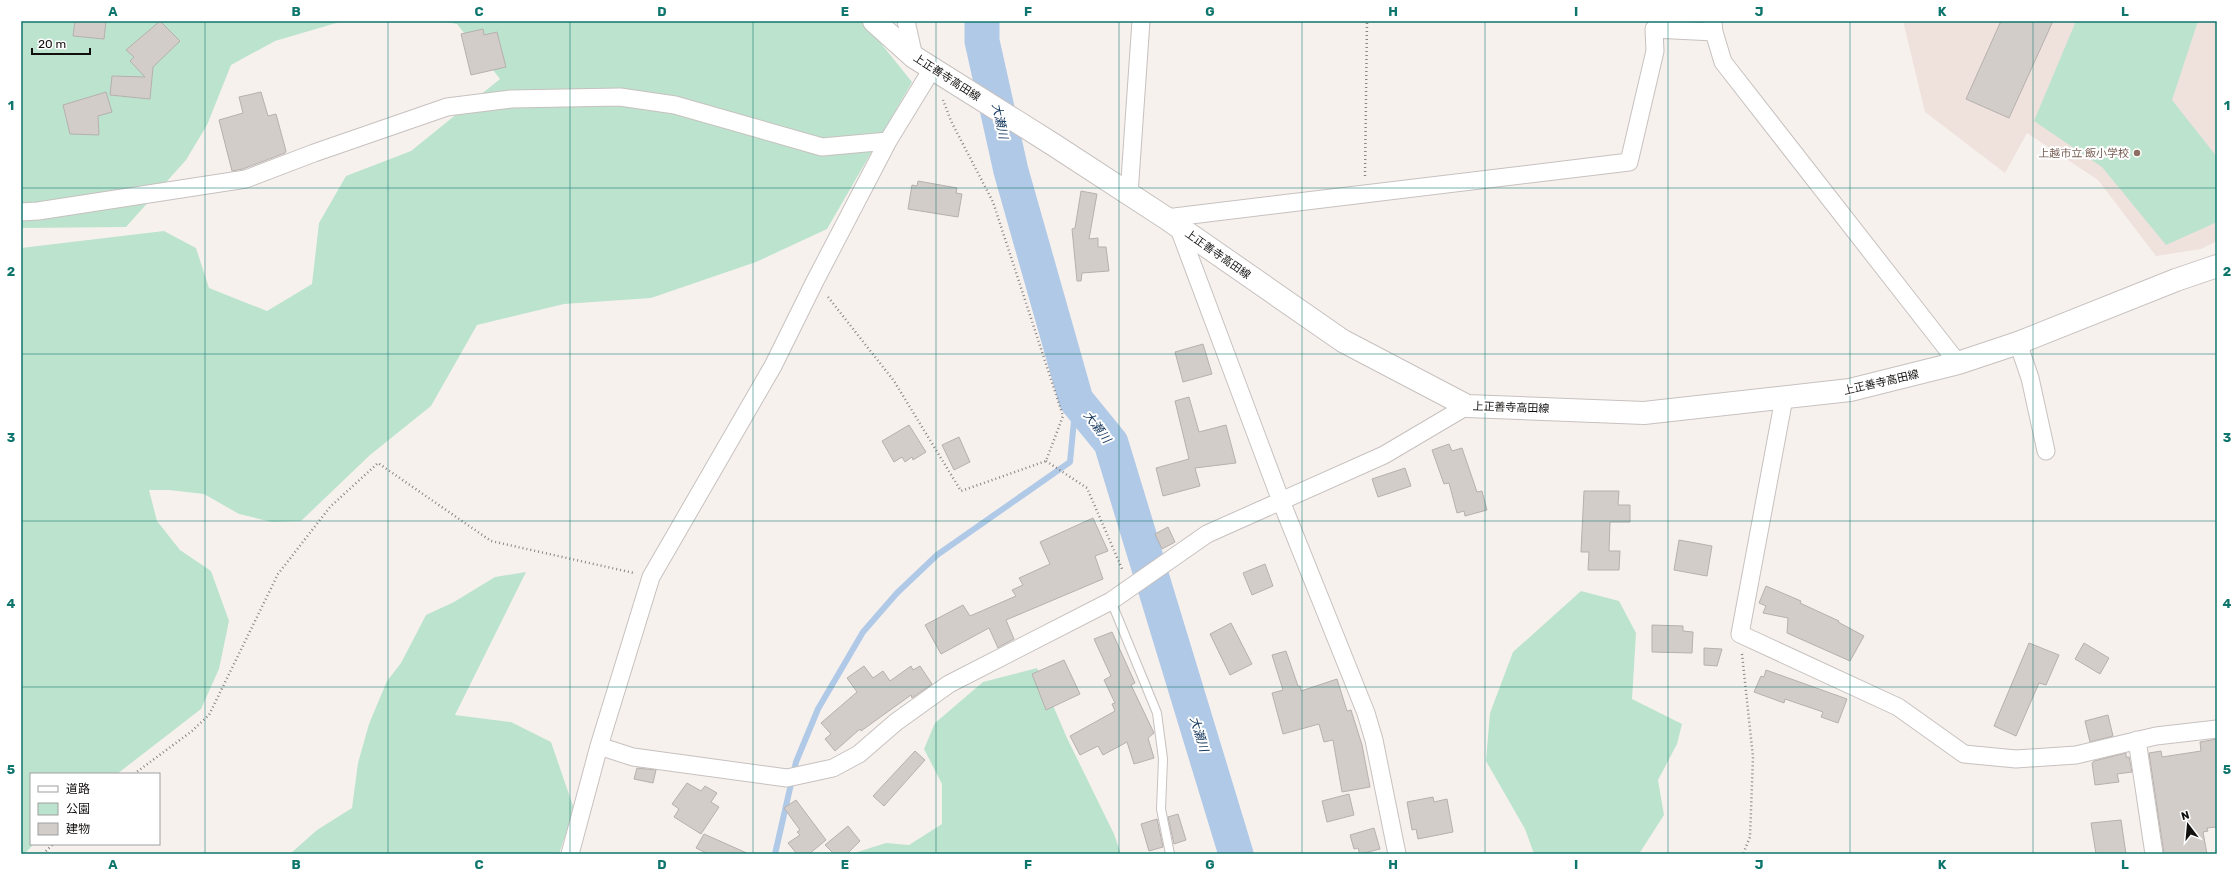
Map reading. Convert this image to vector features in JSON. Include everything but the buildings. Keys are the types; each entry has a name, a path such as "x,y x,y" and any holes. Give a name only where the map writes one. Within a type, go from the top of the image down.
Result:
{"main road":[{"name":"上正善寺高田線","path":"874,21 914,57 1054,145 1172,222 1344,341 1467,406 1644,413 1850,390 1958,363 2018,343 2176,280 2217,266"}],"street":[{"path":"906,21 914,57"},
{"path":"1129,194 1141,21"},
{"path":"1397,854 1374,740 1366,713 1172,222 1365,194 1629,162 1655,51 1654,29 1714,27 1723,62 1958,363"},
{"path":"570,854 599,746 651,577 773,366 815,281 888,141 932,69"},
{"path":"21,212 38,211 246,179 314,152 447,107 511,99 620,97 675,105 822,147 888,141"},
{"path":"2018,343 2030,378 2046,451"},
{"path":"1784,398 1747,604 1740,634 1898,707 1964,754 2016,759 2076,755 2156,736 2217,730"},
{"path":"599,746 633,757 787,778 833,768 859,754 896,722 949,684 1111,601 1206,534 1384,455 1467,406"},
{"path":"2137,740 2154,854"}],"lane":[{"path":"1111,601 1157,713 1163,760 1161,809 1170,854"}],"path":[{"path":"1365,194 1367,21"},
{"path":"943,99 951,121 992,202 1063,416 1046,461"},
{"path":"815,281 894,381 960,490 1046,461"},
{"path":"1046,461 1087,488 1130,588"},
{"path":"135,773 192,731 209,715 278,574 330,507 378,463 491,540 651,577"},
{"path":"1740,634 1753,757 1750,838 1743,854"},
{"path":"43,854 52,845"}],"shaded area":[{"name":"上越市立 飯小学校","path":"1903,21 2217,21 2217,241 2201,249 2156,256 2098,180 2027,133 2005,173 1925,112"}],"green space":[{"path":"21,21 343,21 275,41 231,65 207,125 186,160 126,227 21,228"},
{"path":"440,21 863,21 912,82 827,229 756,262 651,298 564,304 477,325 431,406 370,455 301,521 272,522 239,514 204,494 169,490 149,490 157,521 180,550 211,571 229,621 219,669 201,709 118,773 30,773 30,845 33,845 24,854 21,854 21,248 164,231 196,248 209,288 267,311 312,284 319,223 346,176 411,151 500,79 457,24"},
{"path":"2076,21 2198,21 2172,100 2217,157 2217,222 2166,245 2102,167 2034,121"},
{"path":"526,572 455,715 511,722 551,742 574,809 559,854 290,854 317,830 352,808 358,763 369,724 387,681 401,663 426,615 454,602 495,577"},
{"path":"1581,591 1619,601 1636,633 1632,699 1682,724 1677,744 1658,780 1664,815 1639,854 1534,854 1525,829 1486,761 1490,713 1513,652"},
{"path":"1037,668 1067,738 1114,834 1121,854 851,854 886,843 909,845 942,824 942,784 924,749 935,723 983,682"}],"waterway":[{"name":"大瀬川","path":"982,21 982,41 1011,171 1076,400 1111,443 1236,854"},
{"path":"775,854 796,762 818,709 863,632 897,593 937,555 1070,462 1076,400"}],"place":[{"name":"上越市立 飯小学校","path":"2137,153"}]}
